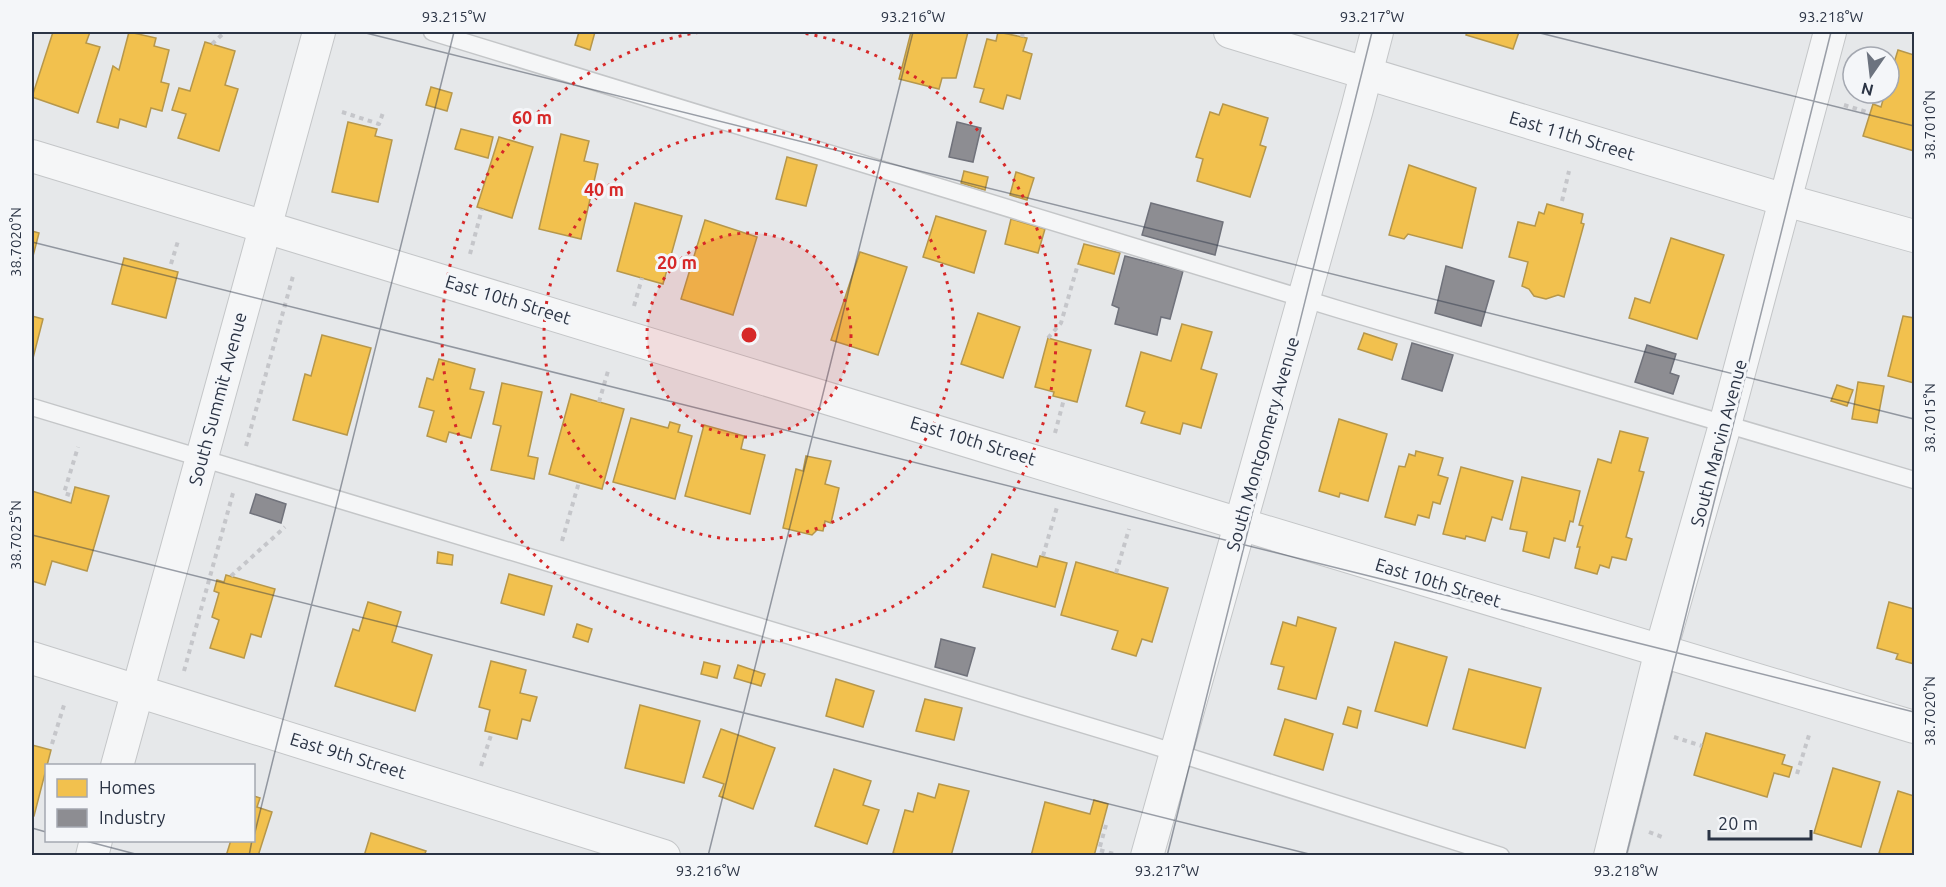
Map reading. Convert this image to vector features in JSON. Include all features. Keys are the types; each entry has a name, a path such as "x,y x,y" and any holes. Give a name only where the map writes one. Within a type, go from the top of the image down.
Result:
{"street":[{"name":"South Summit Avenue","path":"117,764 319,32"},
{"name":"East 11th Street","path":"1230,32 1785,200 1914,236"},
{"name":"South Montgomery Avenue","path":"1147,855 1377,32"},
{"name":"South Marvin Avenue","path":"1610,855 1661,650 1725,425 1830,32"},
{"name":"East 10th Street","path":"32,156 1914,727"},
{"name":"East 9th Street","path":"32,658 664,855"}],"lane":[{"path":"432,32 1304,298 1914,480"},
{"path":"32,407 1176,753 1501,855"}],"path":[{"path":"212,44 225,32"},
{"path":"1842,105 1867,112"},
{"path":"342,112 379,124 384,110"},
{"path":"1562,201 1569,171"},
{"path":"470,257 482,209"},
{"path":"171,264 178,241"},
{"path":"1048,338 1061,323 1078,264"},
{"path":"599,402 608,371"},
{"path":"70,495 64,493 86,423"},
{"path":"555,565 579,482"},
{"path":"1042,556 1057,507"},
{"path":"231,576 285,527"},
{"path":"1116,573 1129,529"},
{"path":"52,744 63,705"},
{"path":"1797,774 1809,735"},
{"path":"1674,737 1702,746"},
{"path":"1106,825 1099,850 1115,854"},
{"path":"1646,831 1662,837"}],"building: Homes":[{"path":"53,32 90,32 86,43 100,47 78,113 32,97"},
{"path":"129,32 156,38 154,46 169,50 161,82 169,84 162,111 151,108 146,127 120,119 118,128 97,122 113,66 119,70"},
{"path":"579,32 595,32 590,50 575,45"},
{"path":"911,32 968,32 956,78 942,78 939,89 899,79"},
{"path":"998,32 1027,38 1023,51 1032,54 1020,99 1007,95 1003,109 980,102 984,89 974,87 987,39 996,41"},
{"path":"1467,32 1519,32 1513,49 1466,35"},
{"path":"205,42 235,51 225,85 238,89 219,151 178,138 186,114 172,110 179,88 190,91"},
{"path":"1901,51 1914,55 1914,151 1863,136 1873,105 1881,107 1882,105 1901,105"},
{"path":"431,87 452,93 447,111 426,105"},
{"path":"1223,104 1268,118 1260,145 1266,147 1250,197 1197,181 1203,159 1196,157 1210,112 1219,115"},
{"path":"348,122 377,129 375,136 392,140 378,202 332,192"},
{"path":"461,129 493,137 488,158 455,149"},
{"path":"561,134 589,141 584,161 598,164 581,239 539,229"},
{"path":"499,137 533,147 512,218 477,207"},
{"path":"787,157 817,165 806,206 776,199"},
{"path":"1409,165 1476,188 1462,248 1408,234 1404,239 1389,235"},
{"path":"964,171 988,177 985,190 961,183"},
{"path":"1016,172 1034,178 1027,200 1010,195"},
{"path":"635,203 682,216 663,284 617,271"},
{"path":"1547,204 1583,214 1581,223 1584,224 1564,297 1558,295 1546,299 1534,296 1529,289 1522,286 1528,262 1509,257 1518,222 1535,226 1539,212 1544,214"},
{"path":"936,216 986,231 974,273 923,257"},
{"path":"1011,219 1045,229 1038,253 1005,244"},
{"path":"705,220 757,237 733,315 681,299"},
{"path":"32,231 39,233 32,260"},
{"path":"1671,238 1724,255 1697,339 1629,318 1635,298 1650,303"},
{"path":"1084,244 1120,253 1114,274 1078,264"},
{"path":"860,252 907,267 878,355 831,340"},
{"path":"124,258 178,272 166,318 112,304"},
{"path":"978,313 1020,327 1003,378 961,364"},
{"path":"32,316 43,319 32,362"},
{"path":"1903,316 1914,318 1914,383 1888,376"},
{"path":"1182,324 1212,332 1201,369 1217,374 1201,428 1183,423 1180,434 1141,423 1145,412 1126,406 1141,352 1171,361"},
{"path":"1364,333 1397,344 1392,360 1358,349"},
{"path":"322,335 371,348 347,435 293,420 305,374 311,376"},
{"path":"1048,338 1091,350 1077,402 1053,396 1054,392 1035,387"},
{"path":"439,359 475,369 470,389 484,392 471,438 449,432 446,442 427,436 434,411 419,407 427,378 433,380"},
{"path":"1858,382 1884,386 1877,423 1852,419"},
{"path":"502,383 542,392 528,456 538,458 534,479 491,470 501,426 493,424"},
{"path":"1837,385 1853,390 1847,406 1831,401"},
{"path":"571,394 624,409 602,489 549,474"},
{"path":"631,418 668,428 670,422 680,425 678,432 692,436 675,499 613,482"},
{"path":"1339,419 1387,434 1368,501 1340,493 1339,497 1319,491"},
{"path":"704,425 744,436 741,449 765,455 750,514 685,496"},
{"path":"1620,431 1648,438 1639,471 1644,472 1626,537 1632,539 1626,560 1612,557 1609,568 1600,565 1597,574 1575,568 1580,547 1577,547 1583,526 1579,525 1598,459 1611,463"},
{"path":"1416,451 1443,458 1438,475 1448,478 1440,504 1433,502 1429,518 1418,515 1415,525 1385,517 1399,466 1405,467 1409,454 1415,456"},
{"path":"806,456 831,461 825,484 839,488 831,523 825,521 823,531 817,530 812,535 783,528 796,469 803,471"},
{"path":"1461,467 1513,481 1502,520 1492,517 1485,541 1466,536 1465,539 1443,534"},
{"path":"1522,477 1580,491 1573,522 1570,521 1565,541 1554,538 1549,558 1523,551 1527,532 1510,529"},
{"path":"75,487 109,496 87,571 52,561 45,585 32,581 32,491 71,503"},
{"path":"438,552 453,555 452,565 437,563"},
{"path":"992,554 1037,567 1040,556 1067,563 1055,607 983,587"},
{"path":"1076,562 1168,588 1152,642 1142,639 1136,656 1112,649 1118,631 1061,615"},
{"path":"509,574 552,586 544,615 501,603"},
{"path":"226,575 275,589 261,637 251,634 244,658 210,648 219,620 212,617 219,593 214,591 217,580 224,582"},
{"path":"368,602 401,612 392,642 432,655 415,711 335,686 353,629 359,631"},
{"path":"1889,602 1914,609 1914,664 1896,659 1898,654 1877,648"},
{"path":"1298,617 1336,628 1316,699 1278,689 1284,667 1271,664 1283,622 1296,626"},
{"path":"577,624 592,629 588,642 573,637"},
{"path":"1395,642 1447,657 1427,726 1375,711"},
{"path":"491,661 526,670 520,693 537,697 530,721 522,719 517,739 485,731 490,710 479,707"},
{"path":"704,662 720,666 717,678 701,674"},
{"path":"738,665 765,674 761,686 734,678"},
{"path":"1469,669 1541,688 1525,748 1453,729"},
{"path":"836,679 874,691 863,727 826,716"},
{"path":"925,699 962,708 954,740 916,731"},
{"path":"640,705 700,721 684,783 625,768"},
{"path":"1348,707 1361,711 1357,728 1343,724"},
{"path":"1285,719 1333,734 1323,770 1274,755"},
{"path":"721,729 775,748 753,809 719,796 724,784 703,777"},
{"path":"1706,733 1785,755 1782,764 1792,767 1789,777 1774,773 1767,797 1694,775"},
{"path":"32,745 51,750 47,764 45,764 45,773 34,816 32,816"},
{"path":"1833,768 1880,782 1861,847 1814,833"},
{"path":"834,769 871,781 863,805 879,810 867,844 815,826"},
{"path":"939,784 969,791 951,856 903,856 893,853 905,810 913,812 918,793 935,798"},
{"path":"1898,791 1914,796 1914,856 1888,856 1879,853"},
{"path":"255,796 260,798 257,807 272,812 258,856 226,856 230,842 255,842"},
{"path":"1094,800 1108,804 1094,856 1031,856 1045,802 1090,814"},
{"path":"371,833 426,851 424,856 364,856"}],"building: Industry":[{"path":"957,122 981,128 973,162 949,157"},
{"path":"1151,203 1223,222 1215,255 1142,235"},
{"path":"1125,256 1183,271 1170,319 1161,317 1157,335 1115,324 1119,308 1112,305"},
{"path":"1446,266 1494,281 1481,326 1435,313"},
{"path":"1412,343 1453,355 1442,391 1402,379"},
{"path":"1647,345 1676,354 1670,373 1679,376 1673,394 1635,382"},
{"path":"256,494 286,504 281,523 250,513"},
{"path":"941,639 975,648 967,676 935,667"}]}
